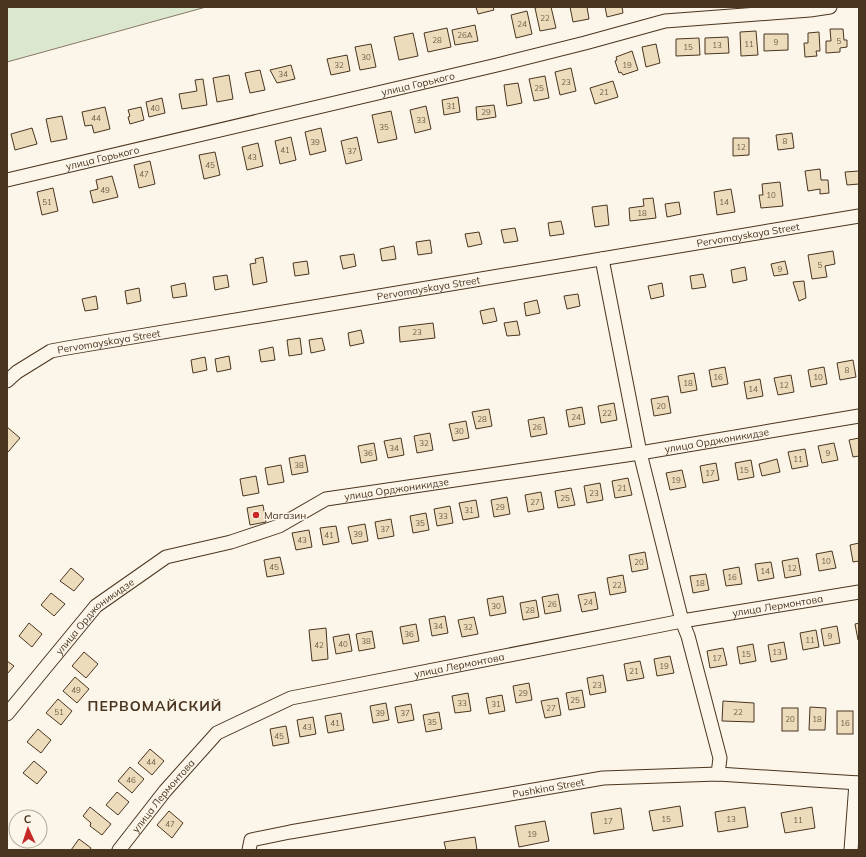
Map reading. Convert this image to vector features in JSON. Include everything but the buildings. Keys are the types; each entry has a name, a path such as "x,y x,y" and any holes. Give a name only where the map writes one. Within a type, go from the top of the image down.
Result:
{"street":[{"name":"улица Горького","path":"7,180 498,65 665,21 810,10 830,7"},
{"name":"Pervomayskaya Street","path":"7,381 17,372 50,351 859,216"},
{"path":"602,259 640,453 682,621 688,636 720,758 718,774"},
{"name":"улица Орджоникидзе","path":"7,714 96,606 166,557 231,542 279,526 326,499 640,453 859,416"},
{"name":"улица Лермонтова","path":"119,850 165,791 217,733 292,698 682,621 859,592"},
{"name":"Pushkina Street","path":"249,850 251,840 290,832 603,778 718,774 857,783"},
{"path":"851,850 857,783"}],"green space":[{"path":"7,7 206,7 7,62"}],"place":[{"name":"Магазин","path":"256,515"}],"district":[{"name":"ПЕРВОМАЙСКИЙ","path":"155,706"}]}
